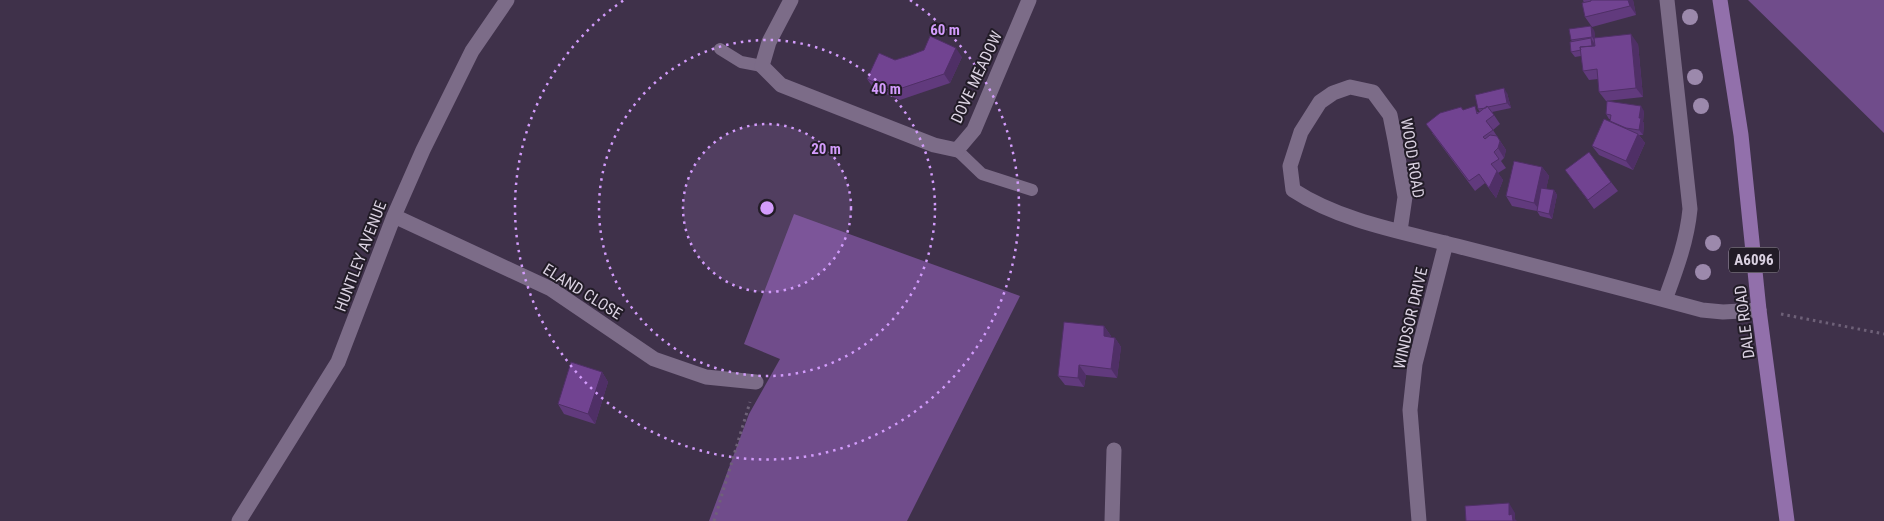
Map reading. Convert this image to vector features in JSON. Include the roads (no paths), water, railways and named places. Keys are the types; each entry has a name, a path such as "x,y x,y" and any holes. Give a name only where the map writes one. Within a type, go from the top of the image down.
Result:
{"main road":[{"name":"DALE ROAD","path":"1720,0 1741,134 1759,310 1787,521"}],"street":[{"name":"HUNTLEY AVENUE","path":"241,520 338,362 394,216 422,150 459,74 507,0"},
{"path":"791,0 770,42 762,66 781,84 934,145 957,150"},
{"name":"DOVE MEADOW","path":"957,150 974,130 1029,0"},
{"path":"1665,300 1683,249 1689,224 1690,209 1667,0"},
{"name":"WOOD ROAD","path":"1400,231 1405,197 1390,115 1373,92 1350,87 1333,93 1320,102 1301,132 1290,166 1293,190 1312,203 1340,214 1400,231 1702,310 1714,312 1759,310"},
{"name":"ELAND CLOSE","path":"394,216 551,289 654,359 706,377 756,382"},
{"name":"WINDSOR DRIVE","path":"1419,521 1410,410 1414,364 1446,243"},
{"path":"1112,521 1114,450"}],"lane":[{"path":"720,50 740,62 762,66"},
{"path":"957,150 982,174 1032,190"}]}
